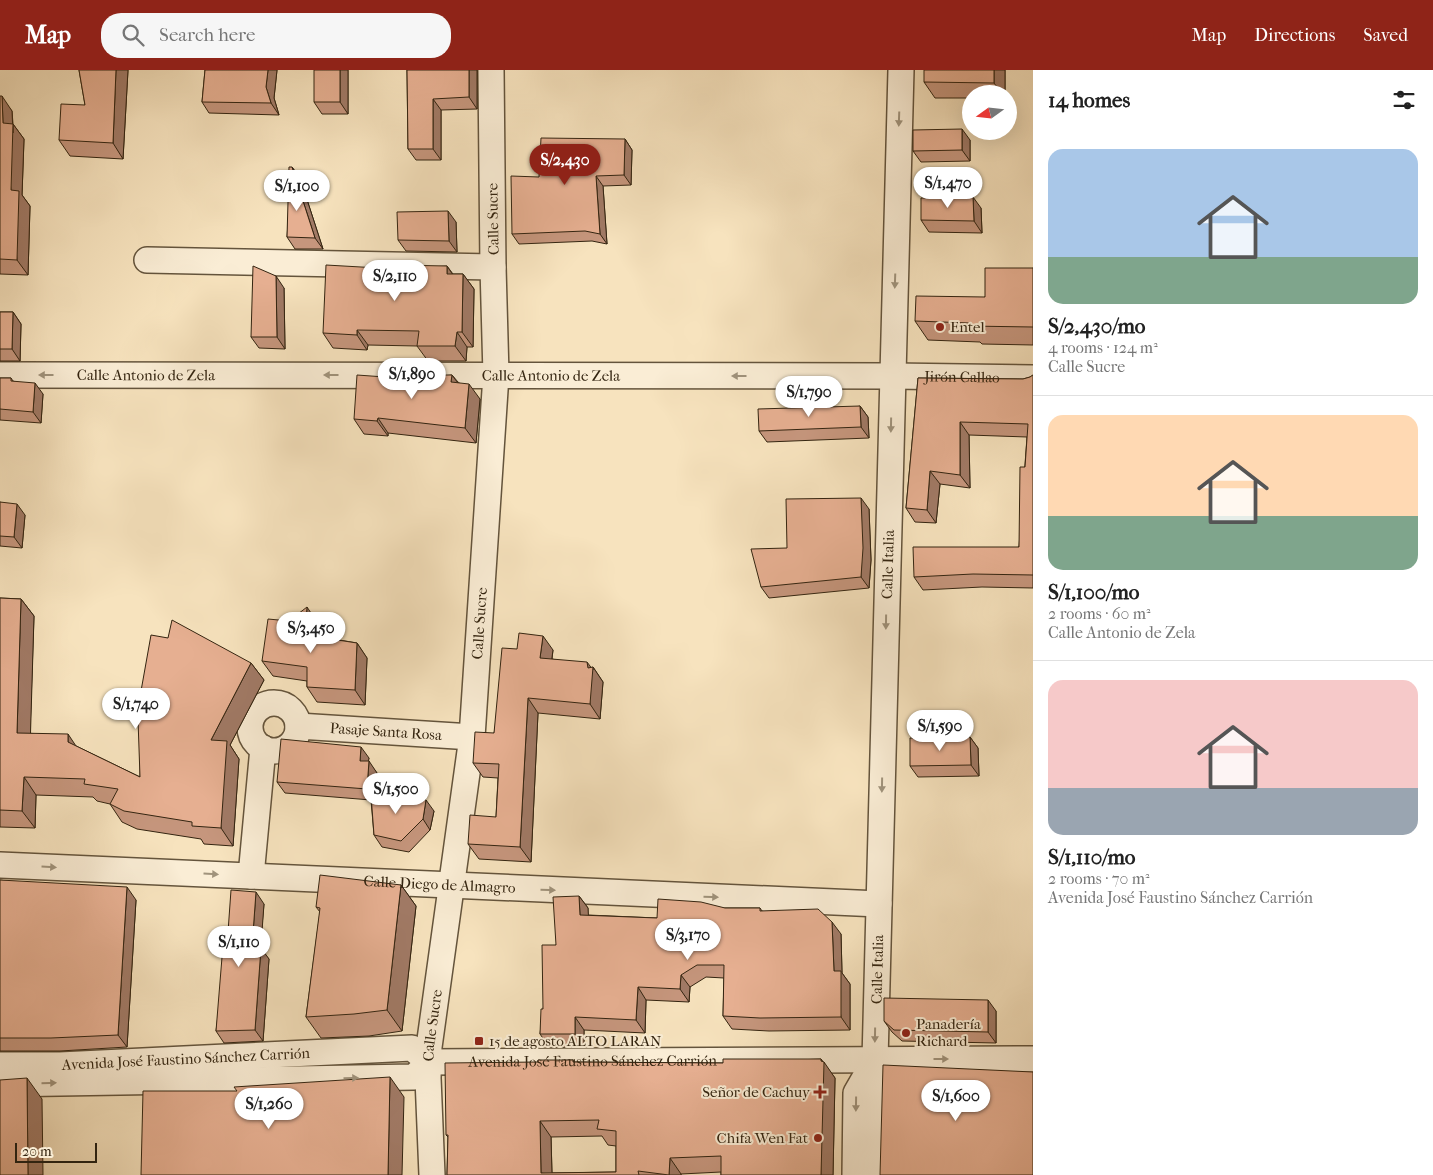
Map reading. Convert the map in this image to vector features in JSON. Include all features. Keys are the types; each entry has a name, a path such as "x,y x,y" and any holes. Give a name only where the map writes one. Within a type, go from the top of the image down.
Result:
{"street":[{"name":"Calle Sucre","path":"432,1175 429,1046 472,738 496,375 491,70"},
{"name":"Calle Italia","path":"877,1175 879,1088 875,1060 901,70"},
{"path":"147,260 493,267"},
{"name":"Calle Antonio de Zela","path":"0,375 892,376"},
{"name":"Jirón Callao","path":"892,376 1033,378"},
{"path":"277,702 287,707 295,715 298,726 291,744 273,751 263,748 255,741 250,731 250,720 256,710 266,704 277,702"},
{"name":"Pasaje Santa Rosa","path":"298,726 472,738"},
{"path":"251,876 263,748"},
{"name":"Calle Diego de Almagro","path":"0,865 879,904"},
{"name":"Avenida José Faustino Sánchez Carrión","path":"0,1065 70,1064 412,1048 428,1062 1033,1059"},
{"name":"Calle Italia","path":"855,1175 856,1093 875,1060"},
{"name":"Avenida José Faustino Sánchez Carrión","path":"0,1084 414,1077 428,1062"}],"building":[{"path":"79,70 116,70 113,143 59,140 61,104 85,105"},
{"path":"205,70 268,70 266,87 271,103 202,102"},
{"path":"314,70 340,70 340,102 314,102"},
{"path":"407,70 469,70 469,97 433,99 433,149 408,149"},
{"path":"924,70 994,70 994,83 924,82"},
{"path":"0,96 2,96 3,123 13,124 11,190 19,191 17,260 0,259"},
{"path":"962,129 962,150 913,151 913,130"},
{"path":"541,138 625,139 624,175 596,176 600,234 585,231 512,234 511,176 539,177"},
{"path":"289,167 292,167 315,238 287,237"},
{"path":"973,197 974,221 921,220 921,198"},
{"path":"448,211 449,241 398,240 397,212"},
{"path":"326,265 396,269 396,265 447,266 447,274 463,274 462,332 457,332 455,346 417,346 419,331 357,330 357,335 323,333"},
{"path":"253,266 276,276 277,337 251,337"},
{"path":"985,268 1033,268 1033,327 968,326 969,323 915,321 916,296 985,297"},
{"path":"0,312 13,312 12,349 0,349"},
{"path":"357,375 413,379 414,375 452,375 451,382 469,384 465,428 378,418 377,421 354,419"},
{"path":"1033,375 1033,575 973,574 914,577 913,547 1019,547 1020,467 1025,467 1028,424 960,422 960,475 930,471 927,510 906,508 918,378 1023,379"},
{"path":"0,378 11,378 11,381 35,383 33,412 0,409"},
{"path":"860,406 861,427 759,431 758,409"},
{"path":"861,498 863,548 861,577 761,587 751,549 787,548 786,499"},
{"path":"0,502 17,504 14,537 0,536"},
{"path":"0,598 21,599 17,733 68,734 68,742 140,777 137,691 141,691 151,635 168,638 172,620 251,663 211,740 227,741 221,828 192,826 192,822 124,811 110,804 118,789 84,784 85,779 24,777 22,811 0,810"},
{"path":"307,607 305,635 357,643 355,690 307,687 307,667 262,661 268,619 289,621"},
{"path":"519,633 543,636 540,658 587,662 588,668 593,667 590,704 528,698 520,847 468,844 470,815 496,817 499,764 473,763 475,732 494,733 502,648 517,649"},
{"path":"970,737 971,765 910,766 910,738"},
{"path":"281,739 361,747 360,761 369,761 367,789 277,782"},
{"path":"391,794 426,800 423,819 401,841 374,835 371,795"},
{"path":"320,875 401,885 387,1010 306,1017 320,908 316,907"},
{"path":"0,880 127,887 118,1035 0,1038"},
{"path":"231,890 256,892 252,947 261,948 255,1030 216,1031 223,945 227,946"},
{"path":"579,896 580,915 657,918 658,899 701,902 725,908 760,908 760,911 818,909 832,922 834,971 841,971 841,1017 760,1018 723,1016 724,965 697,965 681,975 680,989 638,987 636,1020 575,1017 575,1034 540,1034 541,1009 543,1009 542,945 556,945 553,897"},
{"path":"884,998 988,1000 988,1032 894,1030 884,1021"},
{"path":"723,1059 821,1059 824,1062 821,1175 721,1175 721,1156 670,1158 669,1175 638,1171 639,1175 447,1175 448,1135 446,1135 445,1063 573,1060 573,1062 723,1063","holes":["599,1120 597,1129 616,1131 616,1172 541,1173 540,1121"]},
{"path":"883,1065 1033,1072 1033,1175 880,1175"},
{"path":"390,1077 388,1175 141,1175 143,1091 237,1091 234,1087"},
{"path":"27,1078 28,1175 0,1175 0,1080"}],"place":[{"name":"Entel","path":"940,327"},
{"name":"Panadería Richard","path":"906,1033"},
{"name":"15 de agosto ALTO LARAN","path":"479,1041"},
{"name":"Señor de Cachuy","path":"820,1092"},
{"name":"Chifa Wen Fat","path":"818,1138"}]}
